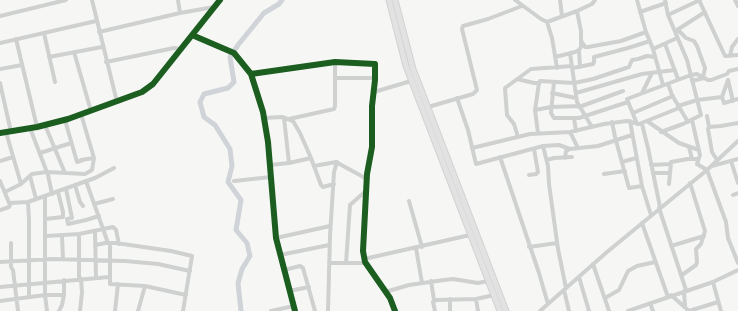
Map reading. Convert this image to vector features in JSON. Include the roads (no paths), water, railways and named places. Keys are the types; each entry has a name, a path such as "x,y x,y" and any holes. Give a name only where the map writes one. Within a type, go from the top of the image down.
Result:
{"main road":[{"path":"389,0 411,80 500,311"},
{"path":"395,0 413,69 506,311"}],"street":[{"path":"0,16 66,0"},
{"path":"93,0 102,47 117,102"},
{"path":"178,0 180,13"},
{"path":"0,133 37,127 64,120 117,102 148,89 220,0"},
{"path":"515,0 547,22 557,68"},
{"path":"560,0 562,16"},
{"path":"547,22 577,11 592,4 595,0"},
{"path":"637,0 663,85"},
{"path":"668,16 700,0 724,56 738,55"},
{"path":"640,12 666,1 668,16 677,30 686,38 692,39 698,46 705,68 703,78"},
{"path":"736,1 738,6"},
{"path":"99,32 215,6"},
{"path":"428,107 473,94 477,90 462,29 463,26 488,19 522,6"},
{"path":"577,11 582,42 579,50 580,67"},
{"path":"677,30 705,12"},
{"path":"0,42 96,21"},
{"path":"661,132 701,116 691,75 677,38 677,30"},
{"path":"582,42 585,47 588,48 621,41 646,32"},
{"path":"44,33 54,82"},
{"path":"192,35 233,52 251,74 264,118 270,165 276,238 294,309 271,311"},
{"path":"653,49 677,38"},
{"path":"16,39 37,127"},
{"path":"730,56 732,47 738,39"},
{"path":"518,136 514,124 507,115 504,91 506,86 531,69 580,67 593,64 594,56 650,41"},
{"path":"665,44 678,80"},
{"path":"49,58 102,47"},
{"path":"106,62 174,48 181,49"},
{"path":"555,56 579,50"},
{"path":"74,52 91,111"},
{"path":"570,53 576,98 579,106 592,127"},
{"path":"517,79 539,83 540,81 574,83 593,79 629,67 632,61 638,58 647,56 655,57"},
{"path":"251,74 335,62 374,64 376,78 372,106 371,150 367,179 363,251 365,261 390,298 395,311"},
{"path":"264,118 287,119 334,109 335,62"},
{"path":"0,69 22,65"},
{"path":"685,306 685,290 682,275 659,208 648,148 640,124 627,99 691,75 697,74 703,78 711,80 727,74 729,71 738,69"},
{"path":"576,93 642,74 675,70"},
{"path":"642,93 652,72"},
{"path":"727,74 733,101"},
{"path":"335,78 376,78"},
{"path":"692,81 703,78"},
{"path":"374,92 411,80"},
{"path":"728,80 722,97 724,103 738,99"},
{"path":"554,82 551,107 551,115 554,118 574,118 585,116 628,102"},
{"path":"0,83 13,157 21,184"},
{"path":"538,133 536,110 539,83"},
{"path":"668,84 679,107 690,121 699,150 700,156 697,163 698,165 708,168 738,159"},
{"path":"536,110 551,107 579,106 624,91"},
{"path":"552,93 576,98"},
{"path":"633,113 673,96"},
{"path":"472,148 518,136 538,133 570,132 612,122 630,121 640,124 697,100 722,97"},
{"path":"457,98 468,130 476,164 543,146 559,145 570,149"},
{"path":"5,192 21,184 32,174 47,172 85,174 92,170 94,158 81,114"},
{"path":"708,116 708,129 712,152 717,160"},
{"path":"574,118 576,130"},
{"path":"287,119 293,121 300,133 322,186 334,184"},
{"path":"287,119 289,163"},
{"path":"64,120 77,162 94,158"},
{"path":"630,121 642,186 651,214"},
{"path":"648,121 661,132 679,143 699,150"},
{"path":"612,122 629,188 642,186"},
{"path":"709,127 738,123"},
{"path":"45,125 64,173"},
{"path":"30,128 47,172 52,194"},
{"path":"570,132 578,148"},
{"path":"565,158 566,150 598,146 632,135"},
{"path":"540,311 651,214 708,168 738,141"},
{"path":"40,153 71,143"},
{"path":"543,146 544,154 547,160 565,289 570,311"},
{"path":"688,147 692,159"},
{"path":"529,175 538,173 537,156 534,149"},
{"path":"537,156 544,154"},
{"path":"0,161 13,157"},
{"path":"500,157 539,273 547,305 547,311"},
{"path":"547,160 572,157"},
{"path":"270,165 289,163 311,158"},
{"path":"622,162 636,158"},
{"path":"651,165 670,164 671,162 698,159"},
{"path":"731,161 738,183"},
{"path":"314,166 337,162 367,179"},
{"path":"328,311 330,226 334,172 337,162"},
{"path":"669,184 670,164"},
{"path":"10,203 28,202 45,197 114,168"},
{"path":"708,168 726,222 728,238 738,262"},
{"path":"604,174 625,171"},
{"path":"653,173 669,173"},
{"path":"30,176 36,199"},
{"path":"234,181 271,177"},
{"path":"86,181 109,243 110,284 145,286 186,295"},
{"path":"0,182 10,203"},
{"path":"682,275 698,262 696,249 701,244 705,231 690,183"},
{"path":"75,185 80,202 83,206"},
{"path":"66,189 72,218 67,219 68,224 99,216"},
{"path":"346,263 350,205 367,190"},
{"path":"45,219 63,217 58,192"},
{"path":"733,195 738,193"},
{"path":"45,197 45,295 47,311"},
{"path":"94,204 114,199"},
{"path":"410,201 422,246"},
{"path":"28,202 29,297"},
{"path":"0,210 9,207 10,203"},
{"path":"642,222 669,296 685,306 689,311 718,302"},
{"path":"276,238 330,226"},
{"path":"46,236 79,234 114,227 119,244"},
{"path":"95,231 96,278"},
{"path":"79,234 79,277 81,280 82,292 80,311"},
{"path":"329,263 365,261 470,235"},
{"path":"62,236 63,259"},
{"path":"671,246 704,236"},
{"path":"10,243 10,262 13,270 18,311"},
{"path":"96,245 109,243 119,244 171,251 192,256 193,258 184,311"},
{"path":"529,246 558,243"},
{"path":"280,255 329,245"},
{"path":"416,248 422,283"},
{"path":"0,262 46,259 110,260 158,264 190,271"},
{"path":"605,298 619,290 628,271 637,266 656,262"},
{"path":"593,264 609,311"},
{"path":"284,270 302,266 315,311"},
{"path":"628,311 685,290 713,282 738,270"},
{"path":"0,287 109,277"},
{"path":"579,277 589,311"},
{"path":"386,292 431,281 453,279 478,283 488,281"},
{"path":"59,311 64,295 64,280"},
{"path":"431,281 435,311"},
{"path":"713,282 721,311"},
{"path":"115,311 118,284"},
{"path":"138,311 145,286"},
{"path":"289,291 309,287"},
{"path":"0,301 45,295 64,295"},
{"path":"434,300 476,299 494,295"},
{"path":"450,299 450,311"},
{"path":"476,299 478,311"},
{"path":"650,303 653,311"}],"waterway":[{"path":"241,311 238,283 242,269 250,256 247,243 236,230 241,200 228,182 232,166 230,149 215,125 204,117 200,102 204,94 228,88 234,82 230,57 264,13 279,4 282,0"}]}
